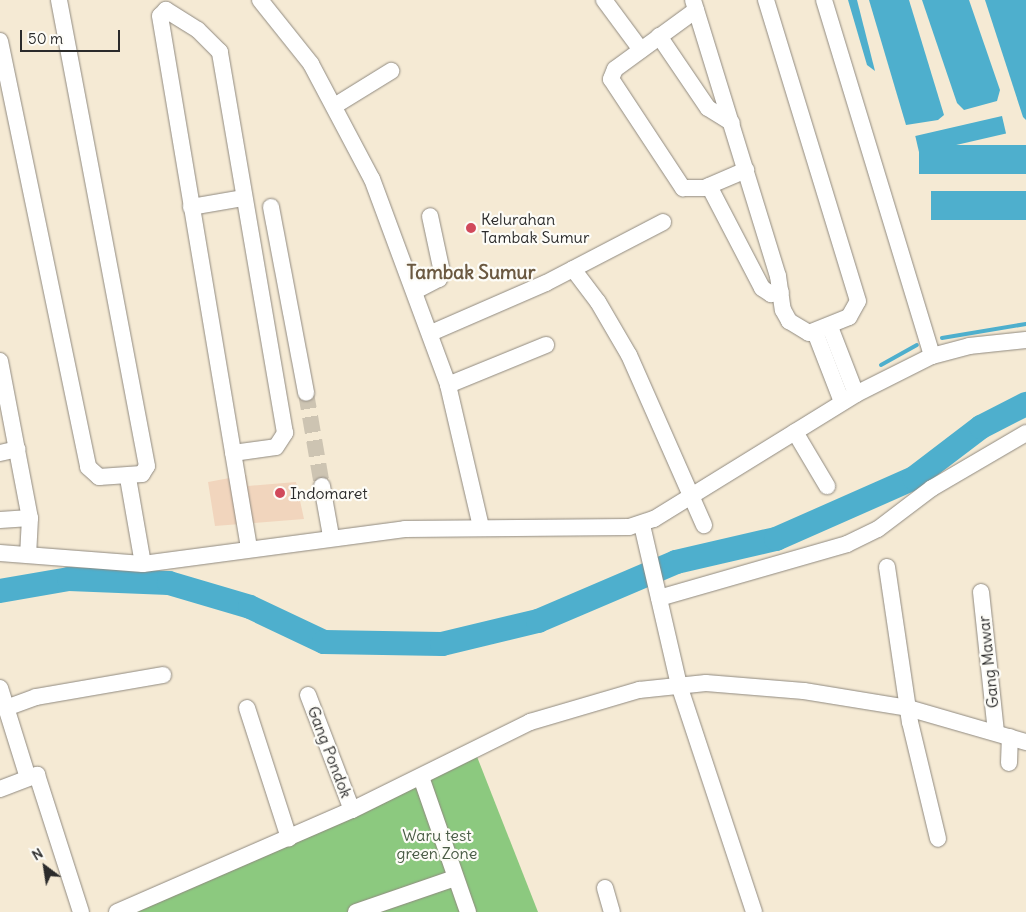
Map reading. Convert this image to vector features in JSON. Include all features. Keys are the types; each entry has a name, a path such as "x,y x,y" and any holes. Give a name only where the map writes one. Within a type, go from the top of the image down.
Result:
{"street":[{"path":"0,41 86,458 92,473 128,478 142,474 147,466 59,0"},
{"path":"260,0 311,64 336,105 372,179 416,292 448,385 481,527"},
{"path":"604,0 641,50"},
{"path":"746,170 709,186 683,188 611,80 613,71 659,36 695,5 746,170 789,321 801,330 823,330 856,311 856,286 766,0"},
{"path":"824,0 932,356"},
{"path":"234,454 276,447 285,433 243,198 220,52 198,30 166,10 160,16 249,545"},
{"path":"659,36 708,108 732,123"},
{"path":"336,105 391,71"},
{"path":"709,186 762,288 771,294 780,292"},
{"path":"191,207 243,198"},
{"path":"271,207 306,393"},
{"path":"416,292 439,279 442,272 430,216"},
{"path":"430,333 573,269 663,222"},
{"path":"573,269 598,302 629,356 704,525"},
{"path":"823,330 849,398"},
{"path":"0,520 29,536 142,556 331,536 481,527 642,525 849,398 932,356 969,346 1026,340"},
{"path":"448,385 546,345"},
{"path":"0,361 18,449 29,536"},
{"path":"795,432 827,486"},
{"path":"657,593 847,544 878,528 932,488 1026,433"},
{"path":"0,453 18,449"},
{"path":"128,478 142,556"},
{"path":"322,486 331,536"},
{"path":"642,525 679,685 754,912"},
{"path":"0,553 29,536"},
{"path":"888,567 908,708 938,839"},
{"name":"Gang Mawar","path":"981,592 1009,763"},
{"path":"6,708 36,697 163,675"},
{"path":"118,912 352,810 421,777 500,735 559,711 639,690 706,683 804,691 908,708 1026,742"},
{"path":"0,688 28,778"},
{"name":"Gang Pondok","path":"308,695 352,810"},
{"path":"247,708 289,838"},
{"path":"0,790 28,778 38,777 81,912"},
{"path":"421,777 468,912"},
{"path":"356,912 455,878"},
{"path":"605,888 612,912"}],"shaded area":[{"path":"246,475 248,486 296,482 304,519 215,526 208,482"}],"green space":[{"name":"Waru test green Zone","path":"474,749 538,912 117,912"}],"water":[{"path":"848,0 857,0 875,71 867,65"},
{"path":"869,0 909,0 944,115 938,120 906,125"},
{"path":"922,0 969,0 1000,90 997,101 964,110 957,103"},
{"path":"985,0 1026,0 1026,120 1023,117"},
{"path":"1002,116 1006,134 919,154 915,136"},
{"path":"919,145 1026,145 1026,174 919,174"},
{"path":"931,191 1026,191 1026,220 931,220"}],"waterway":[{"path":"942,338 1026,324"},
{"path":"881,365 917,345"},
{"path":"0,591 69,579 169,583 250,607 324,642 442,644 538,621 676,562 776,539 914,478 981,427 1026,404"}],"tunnel":[{"path":"306,393 322,486"}],"place":[{"name":"Kelurahan Tambak Sumur","path":"471,228"},
{"name":"Indomaret","path":"280,493"}],"district":[{"name":"Tambak Sumur","path":"471,273"}]}
